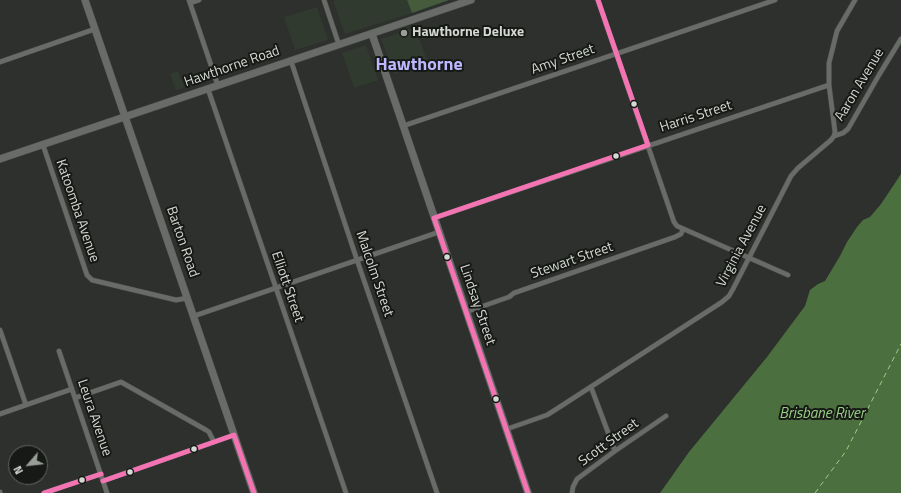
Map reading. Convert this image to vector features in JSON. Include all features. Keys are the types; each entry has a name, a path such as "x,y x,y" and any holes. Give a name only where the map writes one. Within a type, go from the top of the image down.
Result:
{"street":[{"name":"Barton Road","path":"85,0 254,493"},
{"path":"199,0 190,2 218,86"},
{"path":"324,0 339,45"},
{"name":"Hawthorne Road","path":"0,159 471,0"},
{"path":"598,0 674,222 677,226 683,229 788,275"},
{"name":"Amy Street","path":"403,126 775,0"},
{"path":"834,136 835,132 829,85 829,63 837,31 852,1"},
{"path":"0,62 95,29"},
{"name":"Lindsay Street","path":"372,34 528,493"},
{"name":"Aaron Avenue","path":"834,136 843,133 848,129 901,39"},
{"name":"Malcolm Street","path":"291,61 437,493"},
{"name":"Harris Street","path":"434,218 829,85"},
{"name":"Elliott Street","path":"208,89 346,493"},
{"name":"Virginia Avenue","path":"506,429 547,414 722,302 733,289 791,176 834,136"},
{"name":"Katoomba Avenue","path":"43,145 87,275 92,280 176,300 188,298"},
{"name":"Stewart Street","path":"466,312 509,297 514,292 675,237 681,234 683,229"},
{"path":"194,316 439,232"},
{"path":"0,330 26,405"},
{"name":"Leura Avenue","path":"59,351 107,493"},
{"path":"75,398 121,382 206,430 209,432 214,442"},
{"path":"591,387 614,452"},
{"path":"0,414 72,389"},
{"name":"Scott Street","path":"572,493 573,486 577,479 666,416"},
{"path":"103,481 234,435"},
{"path":"44,493 101,474"}],"shaded area":[{"path":"407,0 412,13 345,34 333,1"},
{"path":"407,0 449,0 412,13"},
{"path":"317,7 328,40 295,50 284,17"},
{"path":"415,27 428,63 394,74 381,39"},
{"path":"366,45 378,80 354,88 342,53"},
{"path":"178,71 184,88 176,90 170,74"}],"water":[{"name":"Brisbane River","path":"901,174 901,493 660,493 689,452 767,357 805,306 810,290 825,281 857,227 863,220 870,217 881,204"}],"ferry route":[{"path":"815,493 846,451 901,344"}],"transit line":[{"path":"598,0 648,145"},
{"path":"434,218 648,145"},
{"path":"434,218 528,493"},
{"path":"234,435 254,493"},
{"path":"103,481 234,435"},
{"path":"44,493 101,474"}],"place":[{"name":"Hawthorne Deluxe","path":"404,33"}],"district":[{"name":"Hawthorne","path":"419,66"}]}
